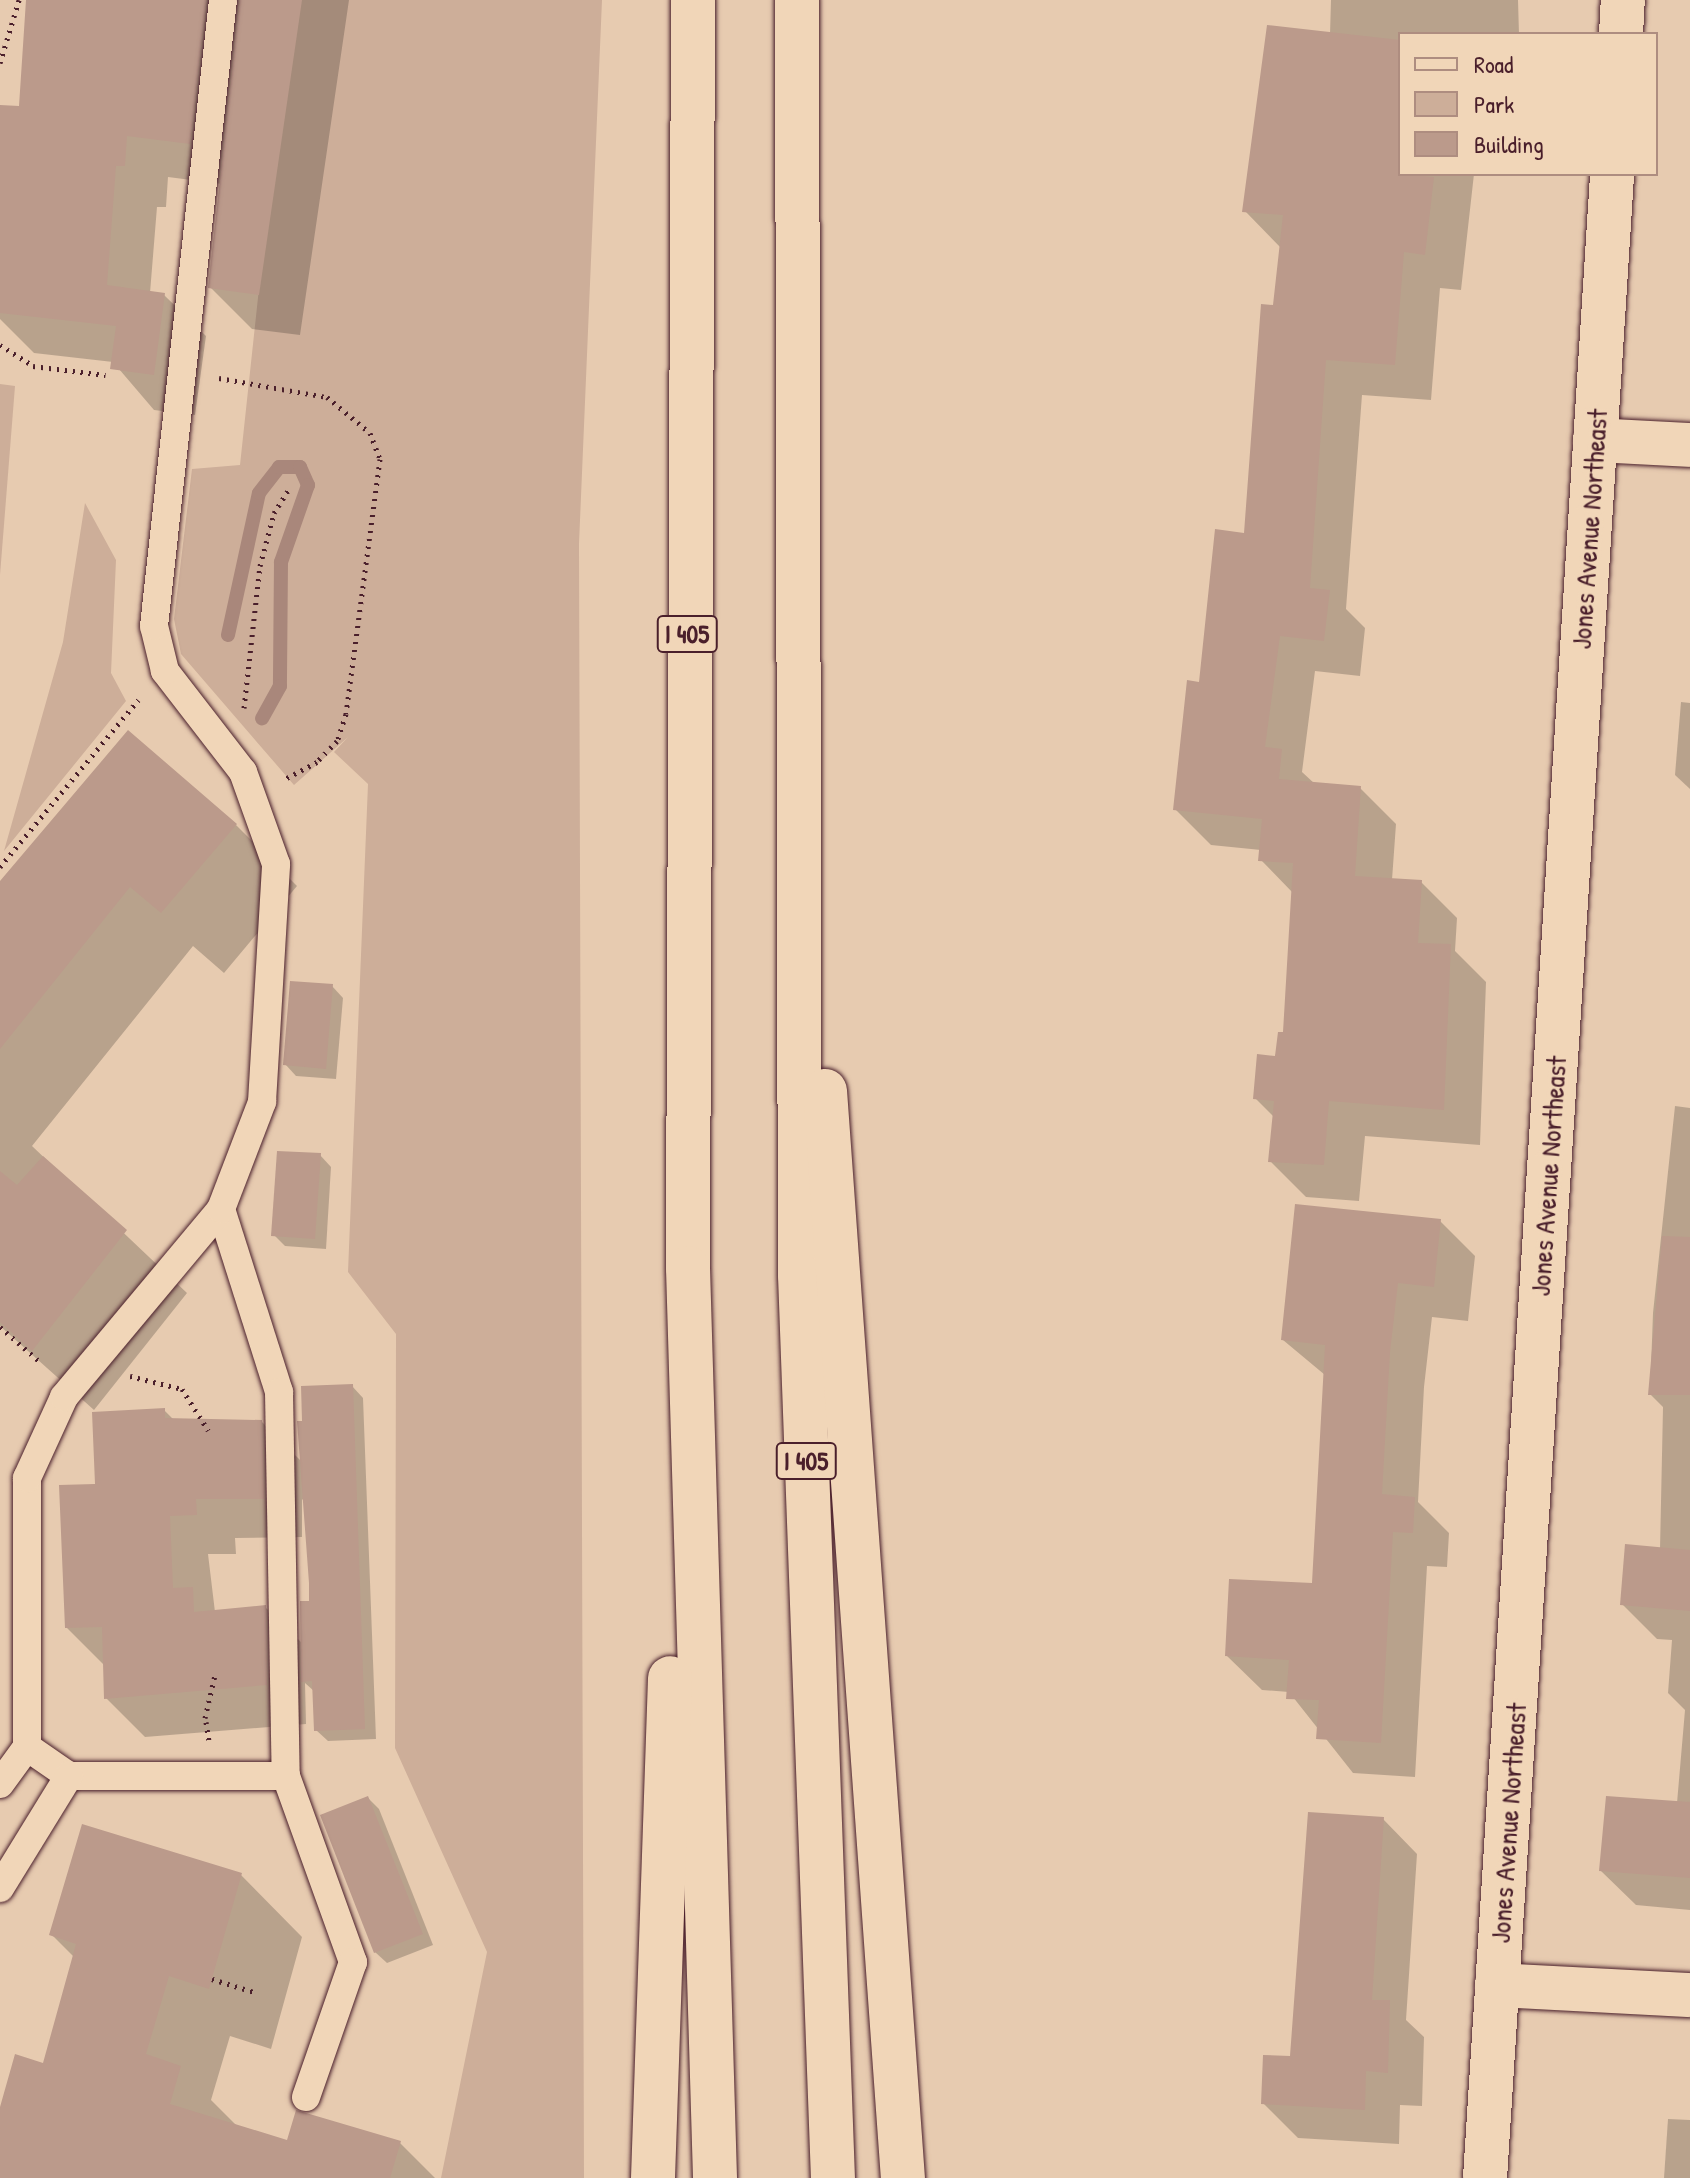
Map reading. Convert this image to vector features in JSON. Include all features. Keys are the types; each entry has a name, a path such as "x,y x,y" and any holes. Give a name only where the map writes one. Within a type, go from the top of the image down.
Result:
{"main road":[{"name":"I 405","path":"693,0 688,1268 715,2178"},
{"name":"I 405","path":"797,0 800,1275 833,2178"},
{"path":"1621,32 1623,0"},
{"name":"Jones Avenue Northeast","path":"1485,2178 1612,176"},
{"path":"1595,440 1690,445"},
{"path":"797,744 903,2178"},
{"path":"653,2178 688,1268"},
{"path":"1497,1985 1690,1995"}],"lane":[{"path":"0,1784 27,1747 27,1478 64,1397 221,1209 262,1102 276,864 252,796 219,740 165,671 154,626 223,0"},
{"path":"221,1209 279,1392 286,1776 353,1962 306,2097"},
{"path":"27,1747 69,1776 286,1776"},
{"path":"0,1888 69,1776"}],"path":[{"path":"0,63 19,0"},
{"path":"0,345 33,366 105,375"},
{"path":"182,373 327,397 370,433 380,459 382,487 337,741 317,762 252,796"},
{"path":"219,740 242,713 251,689 260,566 274,513 290,487"},
{"path":"0,867 138,700"},
{"path":"0,1327 39,1361"},
{"path":"113,1375 182,1389 208,1430"},
{"path":"205,1718 215,1675"},
{"path":"212,1979 257,1993"}],"green space":[{"path":"290,0 602,0 579,544 584,2178 441,2178 487,1952 395,1748 396,1334 348,1272 368,784 334,752 348,737 294,785 181,654 174,619 192,469 240,465"},
{"path":"0,384 15,386 0,575"},
{"path":"85,503 116,560 111,673 126,701 4,851 63,642"}],"building":[{"path":"26,0 206,0 190,144 127,136 125,166 116,166 107,285 165,293 154,375 110,369 116,326 0,313 0,105 19,106"},
{"path":"240,0 302,0 259,295 208,288"},
{"path":"1267,25 1398,40 1398,176 1434,177 1425,255 1404,252 1395,365 1326,360 1310,588 1330,590 1324,641 1280,636 1265,747 1282,749 1279,779 1361,786 1355,876 1422,880 1418,943 1451,944 1444,1110 1329,1101 1324,1165 1268,1162 1274,1101 1253,1099 1257,1054 1275,1056 1278,1032 1283,1032 1293,863 1258,861 1262,819 1173,810 1187,680 1199,682 1215,529 1244,533 1261,304 1273,305 1283,215 1242,212"},
{"path":"128,730 237,824 161,913 130,887 0,1049 0,881"},
{"path":"290,981 333,984 326,1069 283,1065"},
{"path":"277,1151 321,1153 315,1239 271,1236"},
{"path":"43,1156 127,1230 32,1351 0,1322 0,1171 17,1185"},
{"path":"1295,1204 1441,1219 1434,1287 1398,1283 1390,1352 1382,1494 1415,1497 1413,1533 1393,1532 1381,1743 1316,1739 1319,1700 1286,1699 1289,1660 1225,1656 1229,1579 1312,1583 1325,1345 1281,1340"},
{"path":"1662,1236 1690,1237 1690,1395 1648,1395"},
{"path":"353,1384 365,1729 314,1731 312,1681 301,1682 300,1601 309,1601 309,1583 297,1421 302,1421 301,1386"},
{"path":"165,1408 165,1418 262,1420 264,1499 196,1499 197,1515 170,1516 173,1588 193,1587 194,1612 266,1605 267,1685 104,1699 102,1627 65,1628 59,1485 95,1484 92,1412"},
{"path":"1625,1544 1690,1550 1690,1611 1620,1605"},
{"path":"368,1796 423,1934 374,1953 320,1815"},
{"path":"1606,1796 1690,1802 1690,1878 1599,1871"},
{"path":"1308,1812 1384,1817 1372,2000 1390,2000 1388,2073 1366,2071 1365,2110 1261,2104 1263,2055 1290,2056"},
{"path":"82,1824 242,1873 209,1989 169,1976 146,2054 181,2066 170,2104 287,2140 296,2110 401,2141 390,2178 0,2178 0,2107 15,2054 43,2063 76,1944 49,1935"}],"waterway":[{"path":"228,635 259,493 279,467 300,467 308,485 281,562 280,686 262,718"}]}
